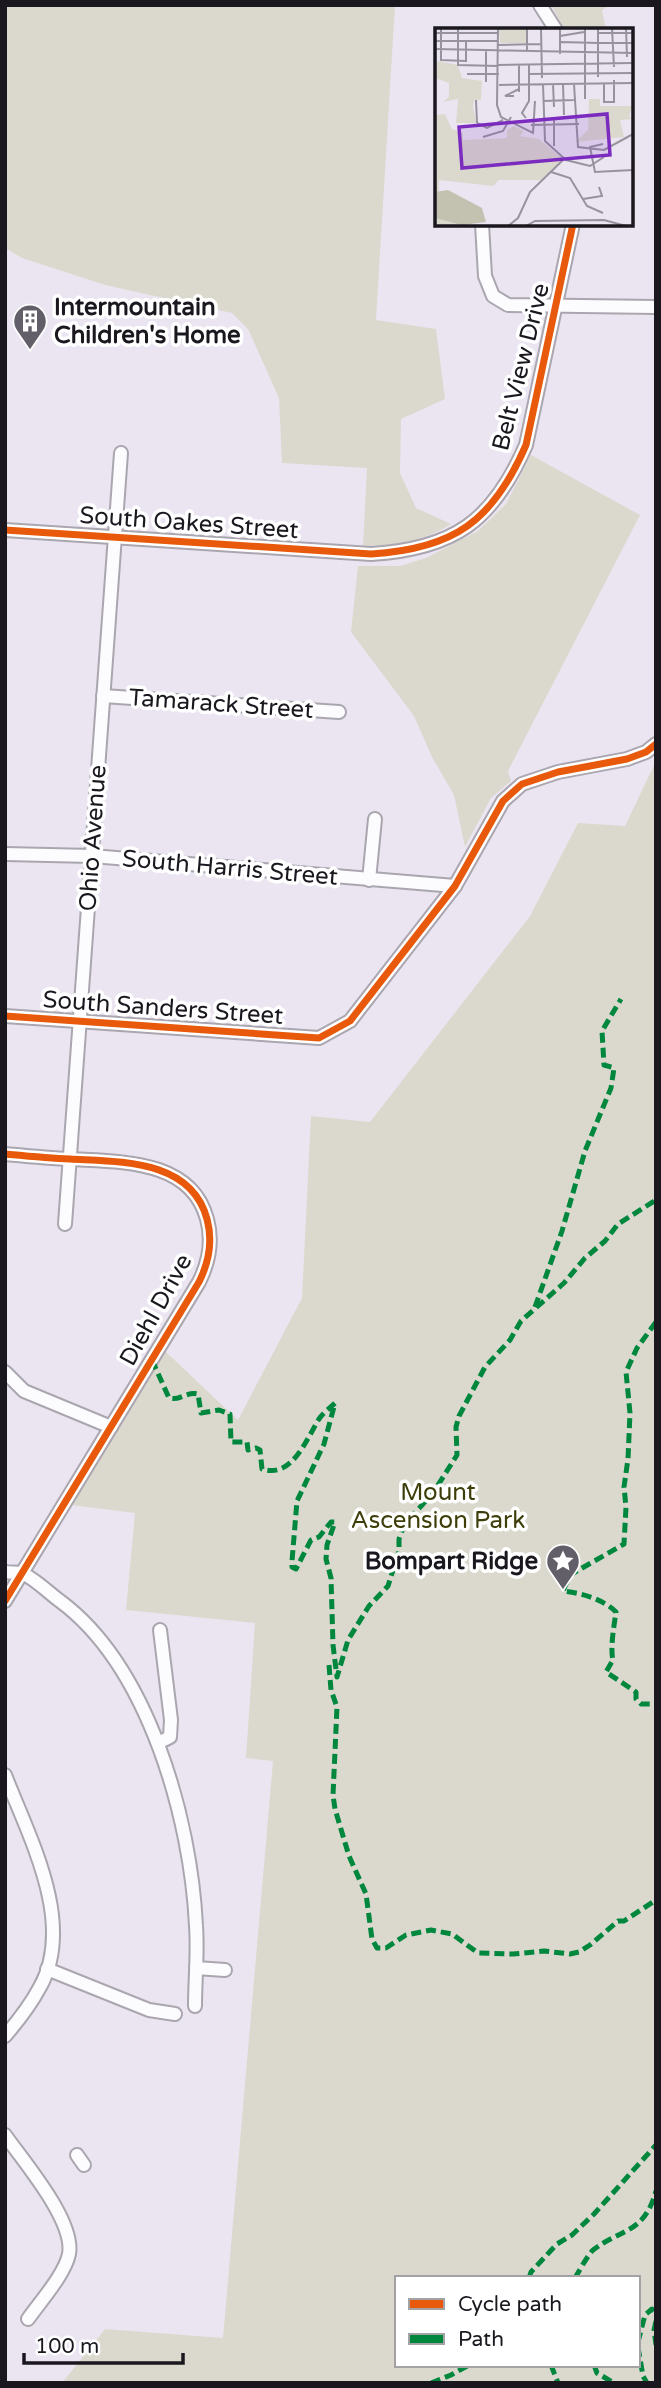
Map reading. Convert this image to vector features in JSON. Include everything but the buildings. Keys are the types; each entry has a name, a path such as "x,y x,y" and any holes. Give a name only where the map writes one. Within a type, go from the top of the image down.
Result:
{"street":[{"path":"540,5 555,28"},
{"path":"482,226 485,276 493,296 508,305 656,307"},
{"name":"Belt View Drive","path":"371,554 406,551 457,533 486,511 512,477 526,445 573,226"},
{"name":"Ohio Avenue","path":"65,1224 121,453"},
{"name":"South Oakes Street","path":"5,530 371,554"},
{"name":"Tamarack Street","path":"103,696 339,712"},
{"path":"454,886 503,801 522,784 558,772 627,759 646,752 656,744"},
{"path":"369,880 375,819"},
{"name":"South Harris Street","path":"5,854 92,856 454,886"},
{"name":"South Sanders Street","path":"5,1016 319,1038 350,1021 454,886"},
{"name":"Diehl Drive","path":"5,1154 127,1163 170,1175 190,1188 199,1199 210,1233 208,1258 200,1282 5,1601"},
{"path":"5,1372 24,1391 111,1427"},
{"path":"5,1572 23,1573 72,1610 101,1639 128,1678 158,1743 176,1803 192,1881 197,1928 195,2006"},
{"path":"158,1743 170,1737 171,1720 160,1630"},
{"path":"5,1775 52,1908 55,1933 47,1969 36,1993 8,2032"},
{"path":"196,1968 225,1970"},
{"path":"47,1969 149,2010 175,2014"},
{"path":"5,2135 59,2214 68,2234 70,2252 65,2265 28,2319"}],"green space":[{"path":"5,5 395,5 376,320 436,329 445,399 401,419 400,473 416,508 451,524 430,535 409,541 363,546 367,468 282,463 279,398 248,329 232,313 105,285 22,258 5,248"},
{"path":"551,5 611,5 602,10 606,28 564,28"},
{"path":"531,455 640,515 508,771 511,781 491,798 465,847 454,795 432,757 414,716 351,632 358,566 400,566 426,558 478,531 506,504"},
{"name":"Mount Ascension Park","path":"656,761 656,2383 62,2383 105,2329 223,2338 273,1761 246,1758 255,1623 126,1610 135,1513 71,1505 165,1351 238,1420 302,1298 311,1116 370,1122 530,916 578,823 625,826"}],"marked path":[{"path":"535,1307 562,1231 585,1151 611,1088 614,1068 604,1065 602,1031 621,999"},
{"path":"152,1360 169,1398 198,1394 201,1413 219,1410 230,1414 231,1442 247,1442 248,1450 260,1450 262,1469 273,1471 290,1463 321,1417 335,1403 324,1444 297,1501 292,1567 296,1569 311,1540 319,1537 331,1522 335,1522 327,1545 326,1559 331,1578 337,1677 348,1640 369,1606 388,1586 404,1525 433,1493 457,1455 456,1427 459,1416 485,1367 510,1340 521,1321 564,1283 618,1224 656,1200"},
{"path":"656,1322 637,1348 626,1372 630,1413 624,1487 624,1544 570,1575 563,1591 591,1597 616,1612 613,1660 606,1672 636,1692 636,1699 641,1704 656,1704"},
{"path":"329,1665 331,1690 337,1707 333,1795 335,1809 349,1856 366,1894 372,1939 377,1948 386,1948 406,1935 431,1930 452,1934 478,1953 544,1951 570,1954 579,1952 618,1921 624,1921 656,1900"},
{"path":"530,2276 557,2244 572,2235 594,2214 656,2145"},
{"path":"576,2276 593,2250 638,2223 651,2205 656,2191"},
{"path":"640,2334 645,2315 652,2309 656,2313"},
{"path":"656,2321 656,2345"},
{"path":"640,2359 647,2383"},
{"path":"431,2383 465,2367"},
{"path":"552,2367 558,2383"},
{"path":"595,2367 597,2373 614,2383"}],"cycle path":[{"path":"5,530 371,554 426,546 448,537 484,512 500,493 526,445 573,226"},
{"path":"5,1016 319,1038 350,1021 455,886 503,801 522,784 558,772 627,759 646,752 656,744"},
{"path":"5,1154 131,1163 170,1174 186,1185 199,1199 207,1219 210,1243 208,1259 199,1282 5,1601"}],"place":[{"name":"Intermountain Children's Home","path":"30,351"},
{"name":"Bompart Ridge","path":"563,1591"}]}
